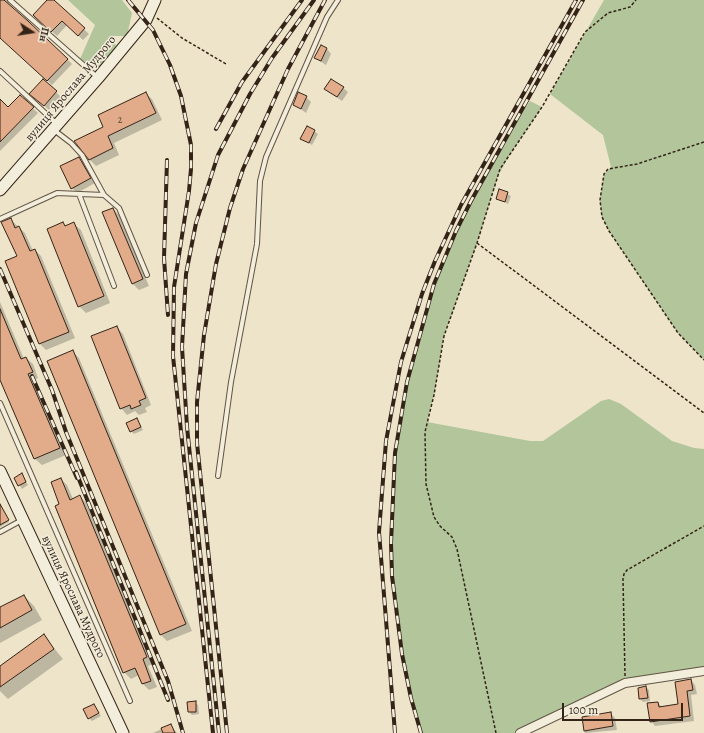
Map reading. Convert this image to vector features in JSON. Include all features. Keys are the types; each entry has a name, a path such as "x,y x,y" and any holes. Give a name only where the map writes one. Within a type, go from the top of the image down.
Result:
{"street":[{"name":"вулиця Ярослава Мудрого","path":"0,190 98,78 150,12 155,0"},
{"name":"вулиця Ярослава Мудрого","path":"0,471 123,733"},
{"path":"520,733 625,683 704,671"}],"lane":[{"path":"10,0 98,78"},
{"path":"218,476 231,382 257,244 260,181 266,157 327,16 338,0"},
{"path":"0,71 71,142 82,155 104,195 119,208 147,275"},
{"path":"0,219 57,193 104,195"},
{"path":"79,194 114,286"},
{"path":"0,403 130,701"},
{"path":"0,532 23,520"}],"path":[{"path":"496,733 457,549 452,537 440,526 434,517 426,484 425,432 434,395 444,336 477,243 500,169 542,107 585,32 608,13 630,7 636,0"},
{"path":"150,12 182,38 226,64"},
{"path":"704,142 637,164 608,169 604,174 600,200 602,217 609,231 678,333 704,360"},
{"path":"477,243 704,413"},
{"path":"625,683 622,579 624,574 627,570 704,526"}],"green space":[{"path":"68,0 122,0 132,13 127,36 113,36 116,46 106,64 95,68 80,59 95,25"},
{"path":"604,0 704,0 704,360 678,333 609,231 602,217 600,200 604,174 611,167 603,135 550,94"},
{"path":"530,101 542,107 509,156 498,176 477,243 444,336 434,395 427,422 530,441 543,441 601,401 609,399 621,404 672,441 694,448 704,449 704,671 625,683 520,733 421,733 411,698 402,654 392,576 391,529 395,453 403,398 420,330 434,284 446,253 471,201 513,125"}],"building":[{"path":"0,0 4,0 68,59 47,81 0,38"},
{"path":"47,0 54,0 85,28 78,36 62,21 51,32 33,15"},
{"path":"321,45 327,48 321,61 314,58"},
{"path":"43,79 57,91 44,106 29,94"},
{"path":"331,79 344,87 337,97 324,89"},
{"path":"146,92 156,113 108,136 113,148 89,160 74,141 103,127 98,115"},
{"path":"298,92 307,96 301,109 293,105"},
{"path":"20,95 34,107 0,142 0,99 8,107"},
{"path":"307,126 315,130 309,143 300,139"},
{"path":"79,157 91,178 71,189 60,166"},
{"path":"499,189 508,192 505,202 496,199"},
{"path":"113,208 143,279 132,284 102,212"},
{"path":"11,218 15,228 19,226 30,251 35,249 69,332 39,344 5,261 17,256 1,222"},
{"path":"63,222 65,226 74,222 104,296 78,307 47,229"},
{"path":"0,309 21,359 26,357 33,372 28,374 60,448 34,459 0,380"},
{"path":"117,326 146,398 139,401 141,405 131,409 130,405 120,409 91,336"},
{"path":"73,350 186,624 160,635 47,361"},
{"path":"137,418 141,427 130,432 126,423"},
{"path":"22,473 26,482 18,486 14,478"},
{"path":"61,478 70,500 80,495 147,657 143,659 151,681 142,684 135,668 123,673 55,506 59,504 51,482"},
{"path":"0,504 9,520 0,525"},
{"path":"24,595 32,610 0,628 0,607"},
{"path":"44,634 54,649 0,687 0,666"},
{"path":"691,679 693,690 687,691 690,716 650,722 647,703 658,702 659,707 678,704 675,682"},
{"path":"646,686 648,698 639,699 638,688"},
{"path":"196,701 196,712 188,712 187,702"},
{"path":"94,704 99,713 88,719 83,709"},
{"path":"611,712 613,726 584,731 582,717"},
{"path":"171,724 175,733 163,733 161,728"}],"railway":[{"path":"128,0 153,30 170,65 181,96 191,145 189,191 174,287 173,356 213,733"},
{"path":"216,129 242,82 302,0"},
{"path":"219,733 187,427 182,347 186,274 196,223 218,155 250,94 272,58 314,0"},
{"path":"227,733 197,443 197,402 204,335 216,264 230,208 243,169 288,69 325,0"},
{"path":"395,733 379,532 386,441 401,362 422,294 435,261 461,205 576,0"},
{"path":"421,733 411,698 402,654 392,576 391,543 395,453 407,382 434,284 456,231 471,201 583,0"},
{"path":"167,160 164,258 168,315"},
{"path":"0,269 52,390 66,432 168,681 183,733"},
{"path":"32,376 77,478"},
{"path":"76,472 168,700"}]}
